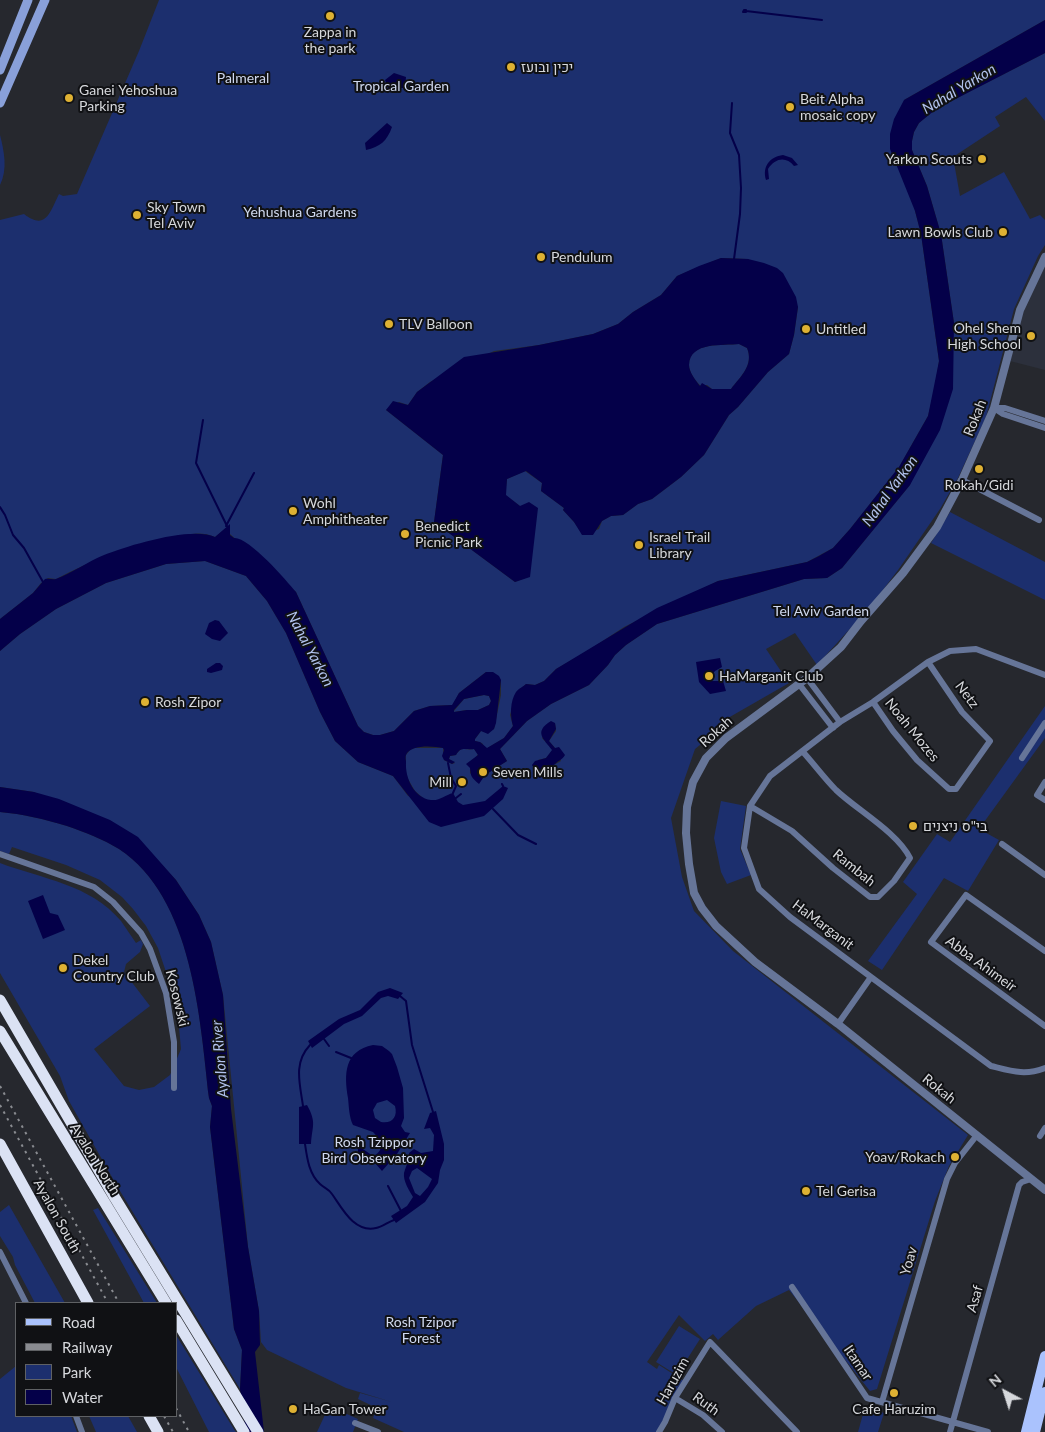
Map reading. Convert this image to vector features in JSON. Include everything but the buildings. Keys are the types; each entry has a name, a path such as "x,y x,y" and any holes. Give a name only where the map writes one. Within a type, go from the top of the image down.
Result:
{"highway":[{"path":"0,1000 72,1124 258,1432"},
{"name":"Ayalon North","path":"0,1031 166,1302"},
{"path":"72,1124 166,1302"},
{"name":"Ayalon South","path":"0,1144 87,1302"},
{"path":"178,1322 242,1428"},
{"path":"150,1417 158,1432"}],"main road":[{"path":"0,70 28,0"},
{"path":"0,103 45,0"},
{"path":"1026,1432 1045,1356"},
{"path":"1035,1432 1045,1392"}],"street":[{"name":"Rokah","path":"1045,257 1020,310 994,408 962,480 937,527 903,573 841,647 806,678 726,738 702,764 693,782 687,807 686,832 694,893 702,908 716,926 744,952 838,1024 1045,1190"},
{"path":"994,408 1005,408 1045,421"},
{"path":"994,408 1003,414 1045,428"},
{"path":"962,480 1039,520"},
{"name":"HaMarganit","path":"1045,675 976,649 950,651 928,662 873,702 840,722 770,776 750,806 744,848 759,889 790,918 991,1066 1016,1073 1045,1068"},
{"name":"Netz","path":"928,662 962,712 990,740"},
{"path":"806,678 840,722"},
{"path":"798,684 833,728"},
{"name":"Noah Mozes","path":"873,702 892,730 917,760 949,789 956,789 990,740"},
{"path":"1022,758 1045,723"},
{"name":"Rambah","path":"750,806 792,831 870,898 878,897 894,881 910,858 908,854 889,833 836,790 803,752"},
{"path":"1045,782 1037,794 1045,800"},
{"path":"1002,844 1045,874"},
{"name":"Kosowski","path":"0,854 94,887 113,902 141,933 150,949 166,994 174,1042 174,1088"},
{"name":"Abba Ahimeir","path":"1045,950 966,895 932,942 1045,1026"},
{"path":"838,1024 871,977"},
{"path":"1040,1136 1045,1128"},
{"name":"Yoav","path":"882,1402 947,1179 955,1163 977,1135"},
{"name":"Asaf","path":"950,1432 1020,1185 1031,1178"},
{"path":"0,1252 25,1302"},
{"name":"Itamar","path":"792,1287 867,1398 988,1432"},
{"name":"Haruzim","path":"659,1432 675,1398 710,1342 796,1432"},
{"name":"Ruth","path":"675,1398 703,1415 722,1432"},
{"path":"76,1417 82,1432"},
{"path":"356,1424 378,1432"}],"shaded area":[{"name":"Ohel Shem High School","path":"1045,265 1045,370 1010,361 1023,310"}],"green space":[{"name":"Yehushua Gardens","path":"159,0 1045,0 1045,20 904,100 915,211 921,234 939,361 928,416 899,467 833,548 807,562 718,581 624,627 556,669 544,681 535,685 526,684 516,693 510,715 513,726 504,738 486,749 482,743 475,741 475,739 481,731 488,732 494,729 501,695 501,680 486,672 459,693 453,705 430,706 414,711 394,731 380,735 364,732 358,726 296,592 230,534 230,525 215,537 193,534 155,541 112,554 56,579 48,578 33,593 0,619 0,220 24,214 37,221 42,220 50,213 59,194 63,196 77,194","holes":["721,258 748,259 798,307 789,354 768,372 729,415 704,455 681,477 652,499 638,504 623,515 611,516 602,521 599,529 583,535 563,510 564,508 541,491 542,483 525,471 507,479 505,495 520,506 530,576 515,582 434,522 443,455 386,410 399,402 408,405 417,392 430,382 494,351 539,345 593,334 618,324 633,312 661,295 677,276"]},
{"path":"1045,53 1045,121 1026,97 995,117 1000,126 953,157 960,196 1004,172 1030,219 1040,215 1045,220 1045,245 1038,256 1014,309 986,417 958,478 940,509 861,619 817,665 795,633 766,649 789,683 728,718 724,721 722,727 695,749 671,818 682,877 694,911 733,951 968,1135 949,1166 935,1201 877,1389 870,1391 789,1290 756,1306 718,1340 713,1334 705,1341 679,1315 647,1362 657,1369 659,1365 684,1381 656,1432 404,1432 373,1418 377,1408 358,1399 360,1393 392,1402 346,1388 267,1350 261,1342 259,1311 248,1247 223,995 211,942 199,915 176,880 154,857 34,792 0,787 0,651 20,634 56,609 106,583 166,564 205,561 246,576 267,601 286,633 320,712 335,741 358,762 393,776 408,796 423,798 415,791 405,771 406,755 410,750 415,748 443,748 444,760 452,764 455,763 449,759 450,756 456,755 462,749 474,749 478,754 470,767 470,773 479,783 485,775 507,761 500,749 527,721 551,704 589,685 626,645 657,624 804,579 827,578 842,568 910,485 954,323 941,234 927,186 912,150 914,132 919,123 936,109","holes":["555,723 556,731 549,741 555,748 561,761 552,766 548,774 538,760 546,758 553,750 542,738"]},
{"path":"0,135 5,166 0,185"},
{"path":"739,344 747,348 749,360 742,375 731,389 712,389 707,385 701,386 693,377 689,368 690,357 701,348 708,346"},
{"path":"950,512 1045,562 1045,600 931,543"},
{"path":"484,695 489,696 491,701 489,705 478,710 454,712 464,699"},
{"path":"1045,706 1045,738 979,829 999,840 968,891 944,878 882,970 868,961 917,894 903,882 937,834 950,842"},
{"path":"721,801 746,806 740,849 751,875 727,884 721,872 714,838"},
{"path":"0,812 34,817 67,826 87,833 119,849 144,870 163,897 178,928 196,997 209,1098 212,1106 210,1127 234,1329 242,1350 240,1389 117,1186 69,1101 60,1076 0,973 0,863 65,884 95,899 121,921 136,943 141,940 143,944 140,952 126,964 124,972 150,1006 94,1049 124,1086 139,1090 154,1087 170,1075 181,1049 177,1005 158,948 146,926 133,909 122,897 100,880 66,865 12,847 9,854 0,851"},
{"path":"9,1205 64,1302 34,1302 15,1265 13,1257 0,1236 0,1212"},
{"path":"98,1208 156,1302 143,1302 93,1210"},
{"path":"679,1326 700,1339 677,1375 656,1362"},
{"path":"178,1338 236,1432 209,1432 178,1371"},
{"path":"15,1367 15,1417 71,1417 77,1432 0,1432 0,1379"},
{"path":"329,1406 358,1419 353,1432 317,1432"},
{"path":"865,1407 884,1413 878,1432 858,1432"},
{"path":"89,1417 129,1417 137,1432 96,1432"}],"water":[{"name":"Nahal Yarkon","path":"1045,20 1045,53 936,109 919,123 914,132 912,150 927,186 941,234 954,323 953,389 940,430 910,485 842,568 827,578 804,579 657,624 626,645 589,685 551,704 527,721 500,749 507,761 485,775 479,784 472,777 470,768 466,764 478,755 474,749 462,749 456,755 450,756 449,759 455,762 452,764 444,760 442,756 443,748 417,747 408,751 406,755 406,768 409,781 415,791 425,798 437,800 453,793 458,802 463,805 485,801 503,786 508,788 503,799 484,816 441,827 429,822 393,776 358,762 335,741 320,712 286,633 267,601 246,576 205,561 166,564 106,583 56,609 20,634 0,651 0,619 33,593 45,579 56,579 104,555 160,538 191,534 205,534 215,537 230,524 230,535 249,544 258,551 296,592 358,726 364,732 380,735 394,731 414,711 430,706 452,705 459,693 486,672 493,672 501,680 496,723 494,729 488,734 481,731 475,739 475,741 480,742 487,748 504,738 513,726 512,704 518,689 526,684 535,685 544,681 556,669 657,608 718,581 807,562 833,548 899,467 928,416 939,361 921,234 915,211 890,149 890,134 894,119 904,100","holes":["484,695 489,696 491,701 489,705 478,710 454,712 464,699"]},
{"path":"394,73 406,77 405,88 388,88 385,80"},
{"path":"387,123 392,127 385,140 379,145 366,150 365,143"},
{"path":"783,155 792,158 798,165 794,166 784,160 774,162 768,169 769,179 766,180 765,170 768,163 774,158"},
{"path":"721,258 748,259 777,268 783,273 796,297 798,307 789,354 768,372 729,415 704,455 681,477 652,499 638,504 623,515 611,516 602,521 593,535 582,535 563,510 564,508 541,491 542,483 526,471 507,479 506,495 520,506 529,502 538,508 530,577 515,582 434,522 443,455 386,410 393,401 408,405 417,392 464,357 593,334 618,324 633,312 661,295 677,276","holes":["739,344 747,348 749,354 748,365 731,389 712,389 702,383 700,386 690,371 691,357 701,348"]},
{"path":"215,620 219,621 228,633 220,641 212,639 205,634 209,623"},
{"path":"720,658 722,667 711,676 712,681 723,681 726,691 710,694 699,682 696,662"},
{"path":"216,663 220,663 223,666 222,670 211,673 207,672 207,669"},
{"path":"551,721 555,723 556,729 549,741 555,748 559,747 565,755 552,766 547,774 539,778 532,765 535,761 546,758 552,750 543,739 541,732"},
{"name":"Ayalon River","path":"0,787 34,792 59,799 110,820 138,837 176,880 199,915 211,942 223,995 231,1109 248,1247 259,1311 260,1345 255,1352 264,1432 246,1432 240,1389 242,1350 234,1329 210,1127 212,1106 209,1098 196,997 178,928 163,897 144,871 119,849 87,833 67,826 34,817 0,812"},
{"path":"43,895 50,913 58,915 65,930 43,939 28,901"},
{"path":"390,988 403,993 398,999 388,996 381,998 362,1016 344,1024 312,1048 308,1041 339,1019 360,1010 378,992"},
{"path":"373,1045 382,1046 392,1054 403,1088 404,1118 401,1126 405,1132 410,1133 397,1154 382,1171 374,1162 358,1152 358,1149 360,1147 373,1156 380,1150 382,1142 373,1132 353,1125 349,1112 346,1080 348,1065 356,1052","holes":["387,1100 395,1106 396,1113 391,1121 381,1122 375,1118 373,1110 377,1103"]},
{"path":"307,1105 313,1121 311,1144 299,1144 299,1107"},
{"path":"436,1111 444,1144 444,1160 438,1183 425,1202 396,1223 391,1216 407,1206 413,1197 404,1179 409,1153 414,1149 421,1153 433,1151 434,1135 430,1128 424,1129 430,1113","holes":["417,1168 432,1179 420,1196 415,1193 409,1178 412,1171"]}],"waterway":[{"path":"744,10 746,10 746,12 743,12 744,10"},
{"path":"746,11 822,20"},
{"path":"732,103 730,133 739,155 741,188 740,214 734,259"},
{"path":"203,420 196,463 227,526"},
{"path":"226,526 254,473"},
{"path":"0,507 13,535 24,548 43,582"},
{"path":"448,763 451,778 456,786 453,793"},
{"path":"456,798 461,794"},
{"path":"493,809 518,835 536,844"},
{"path":"400,996 406,1001 412,1045 433,1112"},
{"path":"324,1039 329,1046"},
{"path":"303,1106 299,1074 301,1059 310,1045"},
{"path":"336,1052 351,1058"},
{"path":"305,1144 313,1176 331,1192 355,1223 368,1229 381,1227 394,1220"},
{"path":"388,1186 401,1211"}],"railway":[{"path":"0,1086 118,1302"},
{"path":"0,1105 107,1302"},
{"path":"178,1412 189,1432"},
{"path":"165,1417 173,1432"}],"place":[{"name":"Zappa in the park","path":"330,16"},
{"name":"יכין ובועז","path":"511,67"},
{"name":"Ganei Yehoshua Parking","path":"69,98"},
{"name":"Beit Alpha mosaic copy","path":"790,107"},
{"name":"Yarkon Scouts","path":"982,159"},
{"name":"Sky Town Tel Aviv","path":"137,215"},
{"name":"Lawn Bowls Club","path":"1003,232"},
{"name":"Pendulum","path":"541,257"},
{"name":"TLV Balloon","path":"389,324"},
{"name":"Untitled","path":"806,329"},
{"name":"Ohel Shem High School","path":"1031,336"},
{"name":"Rokah/Gidi","path":"979,469"},
{"name":"Wohl Amphitheater","path":"293,511"},
{"name":"Benedict Picnic Park","path":"405,534"},
{"name":"Israel Trail Library","path":"639,545"},
{"name":"HaMarganit Club","path":"709,676"},
{"name":"Rosh Zipor","path":"145,702"},
{"name":"Seven Mills","path":"483,772"},
{"name":"Mill","path":"462,782"},
{"name":"בי\"ס ניצנים","path":"913,826"},
{"name":"Dekel Country Club","path":"63,968"},
{"name":"Yoav/Rokach","path":"955,1157"},
{"name":"Tel Gerisa","path":"806,1191"},
{"name":"Cafe Haruzim","path":"894,1393"},
{"name":"HaGan Tower","path":"293,1409"}],"park label":[{"name":"Palmeral","path":"243,78"},
{"name":"Tropical Garden","path":"401,86"},
{"name":"Tel Aviv Garden","path":"821,611"},
{"name":"Rosh Tzippor Bird Observatory","path":"374,1150"},
{"name":"Rosh Tzipor Forest","path":"421,1330"}]}
